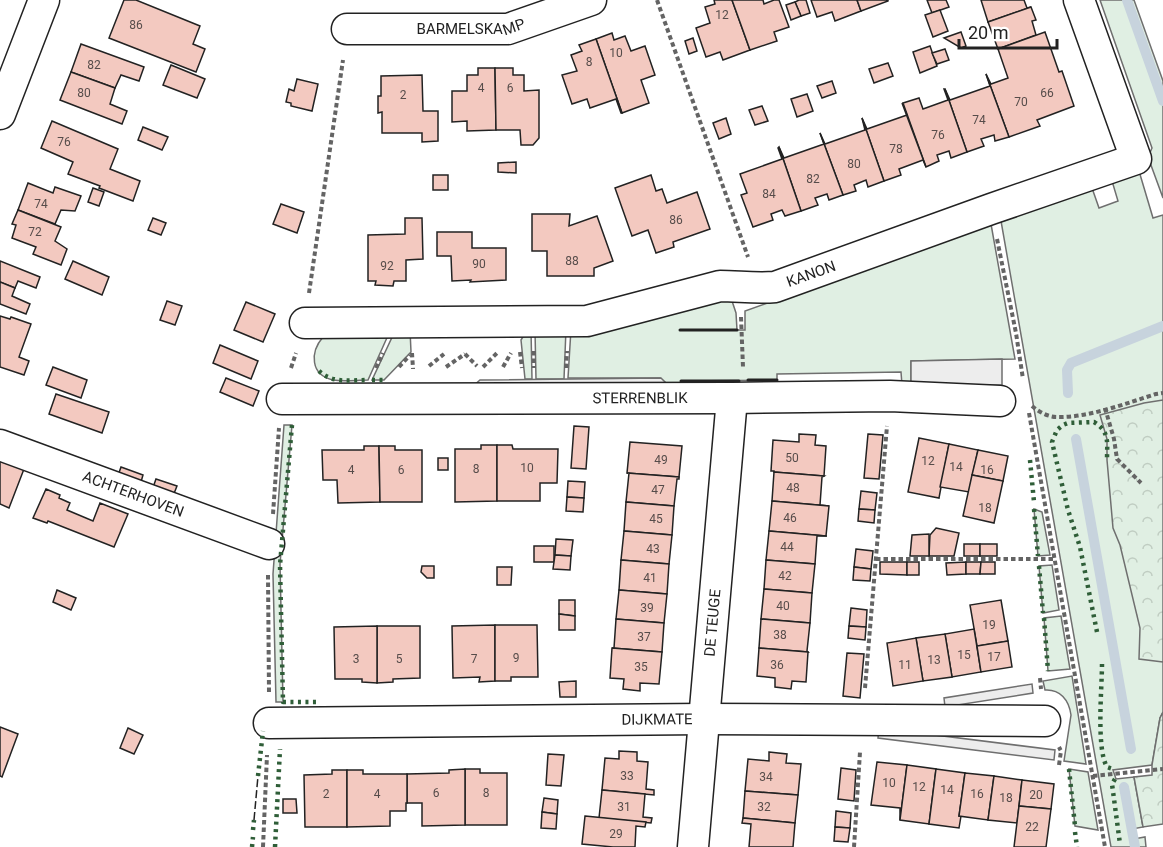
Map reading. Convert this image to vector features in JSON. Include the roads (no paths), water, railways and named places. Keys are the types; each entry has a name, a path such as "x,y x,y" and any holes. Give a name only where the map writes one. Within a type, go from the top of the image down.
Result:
{"street":[{"path":"0,114 44,0"},
{"name":"BARMELSKAMP","path":"347,29 508,29 591,0"},
{"name":"KANON","path":"305,323 442,325 521,329 569,321 587,321 720,285 775,287 1136,159 1079,0"},
{"name":"STERRENBLIK","path":"282,399 365,399 414,389 471,388 564,398 1012,396"},
{"name":"DE TEUGE","path":"693,847 732,398"},
{"name":"ACHTERHOVEN","path":"0,445 269,544"},
{"name":"DIJKMATE","path":"269,723 704,719 1045,721"}],"waterway":[{"path":"1127,0 1163,101"},
{"path":"1068,393 1067,370 1071,363 1163,326"},
{"path":"1076,439 1131,749"},
{"path":"1124,787 1135,847"}]}
